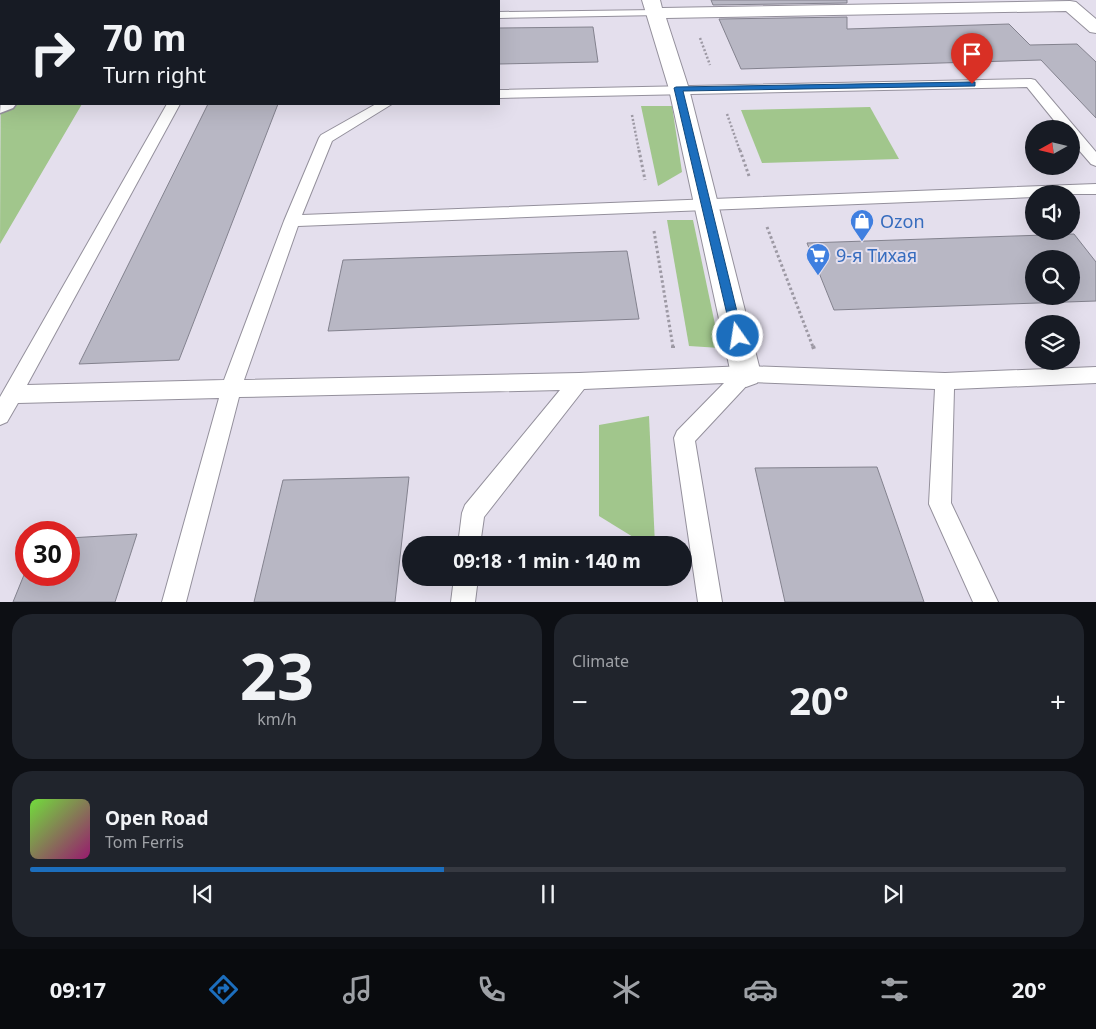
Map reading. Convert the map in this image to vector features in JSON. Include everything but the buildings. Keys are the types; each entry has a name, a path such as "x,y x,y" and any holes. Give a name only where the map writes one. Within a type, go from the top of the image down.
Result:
{"street":[{"path":"746,374 679,88 654,6 1069,3 1096,28"}],"lane":[{"path":"500,15 654,6"},
{"path":"500,94 679,88 1031,83 1062,120"},
{"path":"0,416 172,105"},
{"path":"174,602 231,389 292,221 326,138 383,105"},
{"path":"1080,143 1096,162"},
{"path":"292,221 1096,189"},
{"path":"11,394 579,381 746,374 945,381 1096,375"},
{"path":"710,602 684,438 746,374"},
{"path":"470,536 473,513 579,381"},
{"path":"945,381 940,504 986,602"},
{"path":"463,602 465,586"}],"green space":[{"path":"1,105 81,105 0,244"},
{"path":"641,106 672,106 682,172 658,186"},
{"path":"870,107 899,159 762,163 741,110"},
{"path":"667,220 693,220 720,348 689,346"},
{"path":"649,416 655,536 631,536 599,516 599,425"}],"place":[{"name":"Ozon","path":"862,242"},
{"name":"9-я Тихая","path":"818,276"}],"route":[{"path":"738,336 679,88 972,84"}]}
